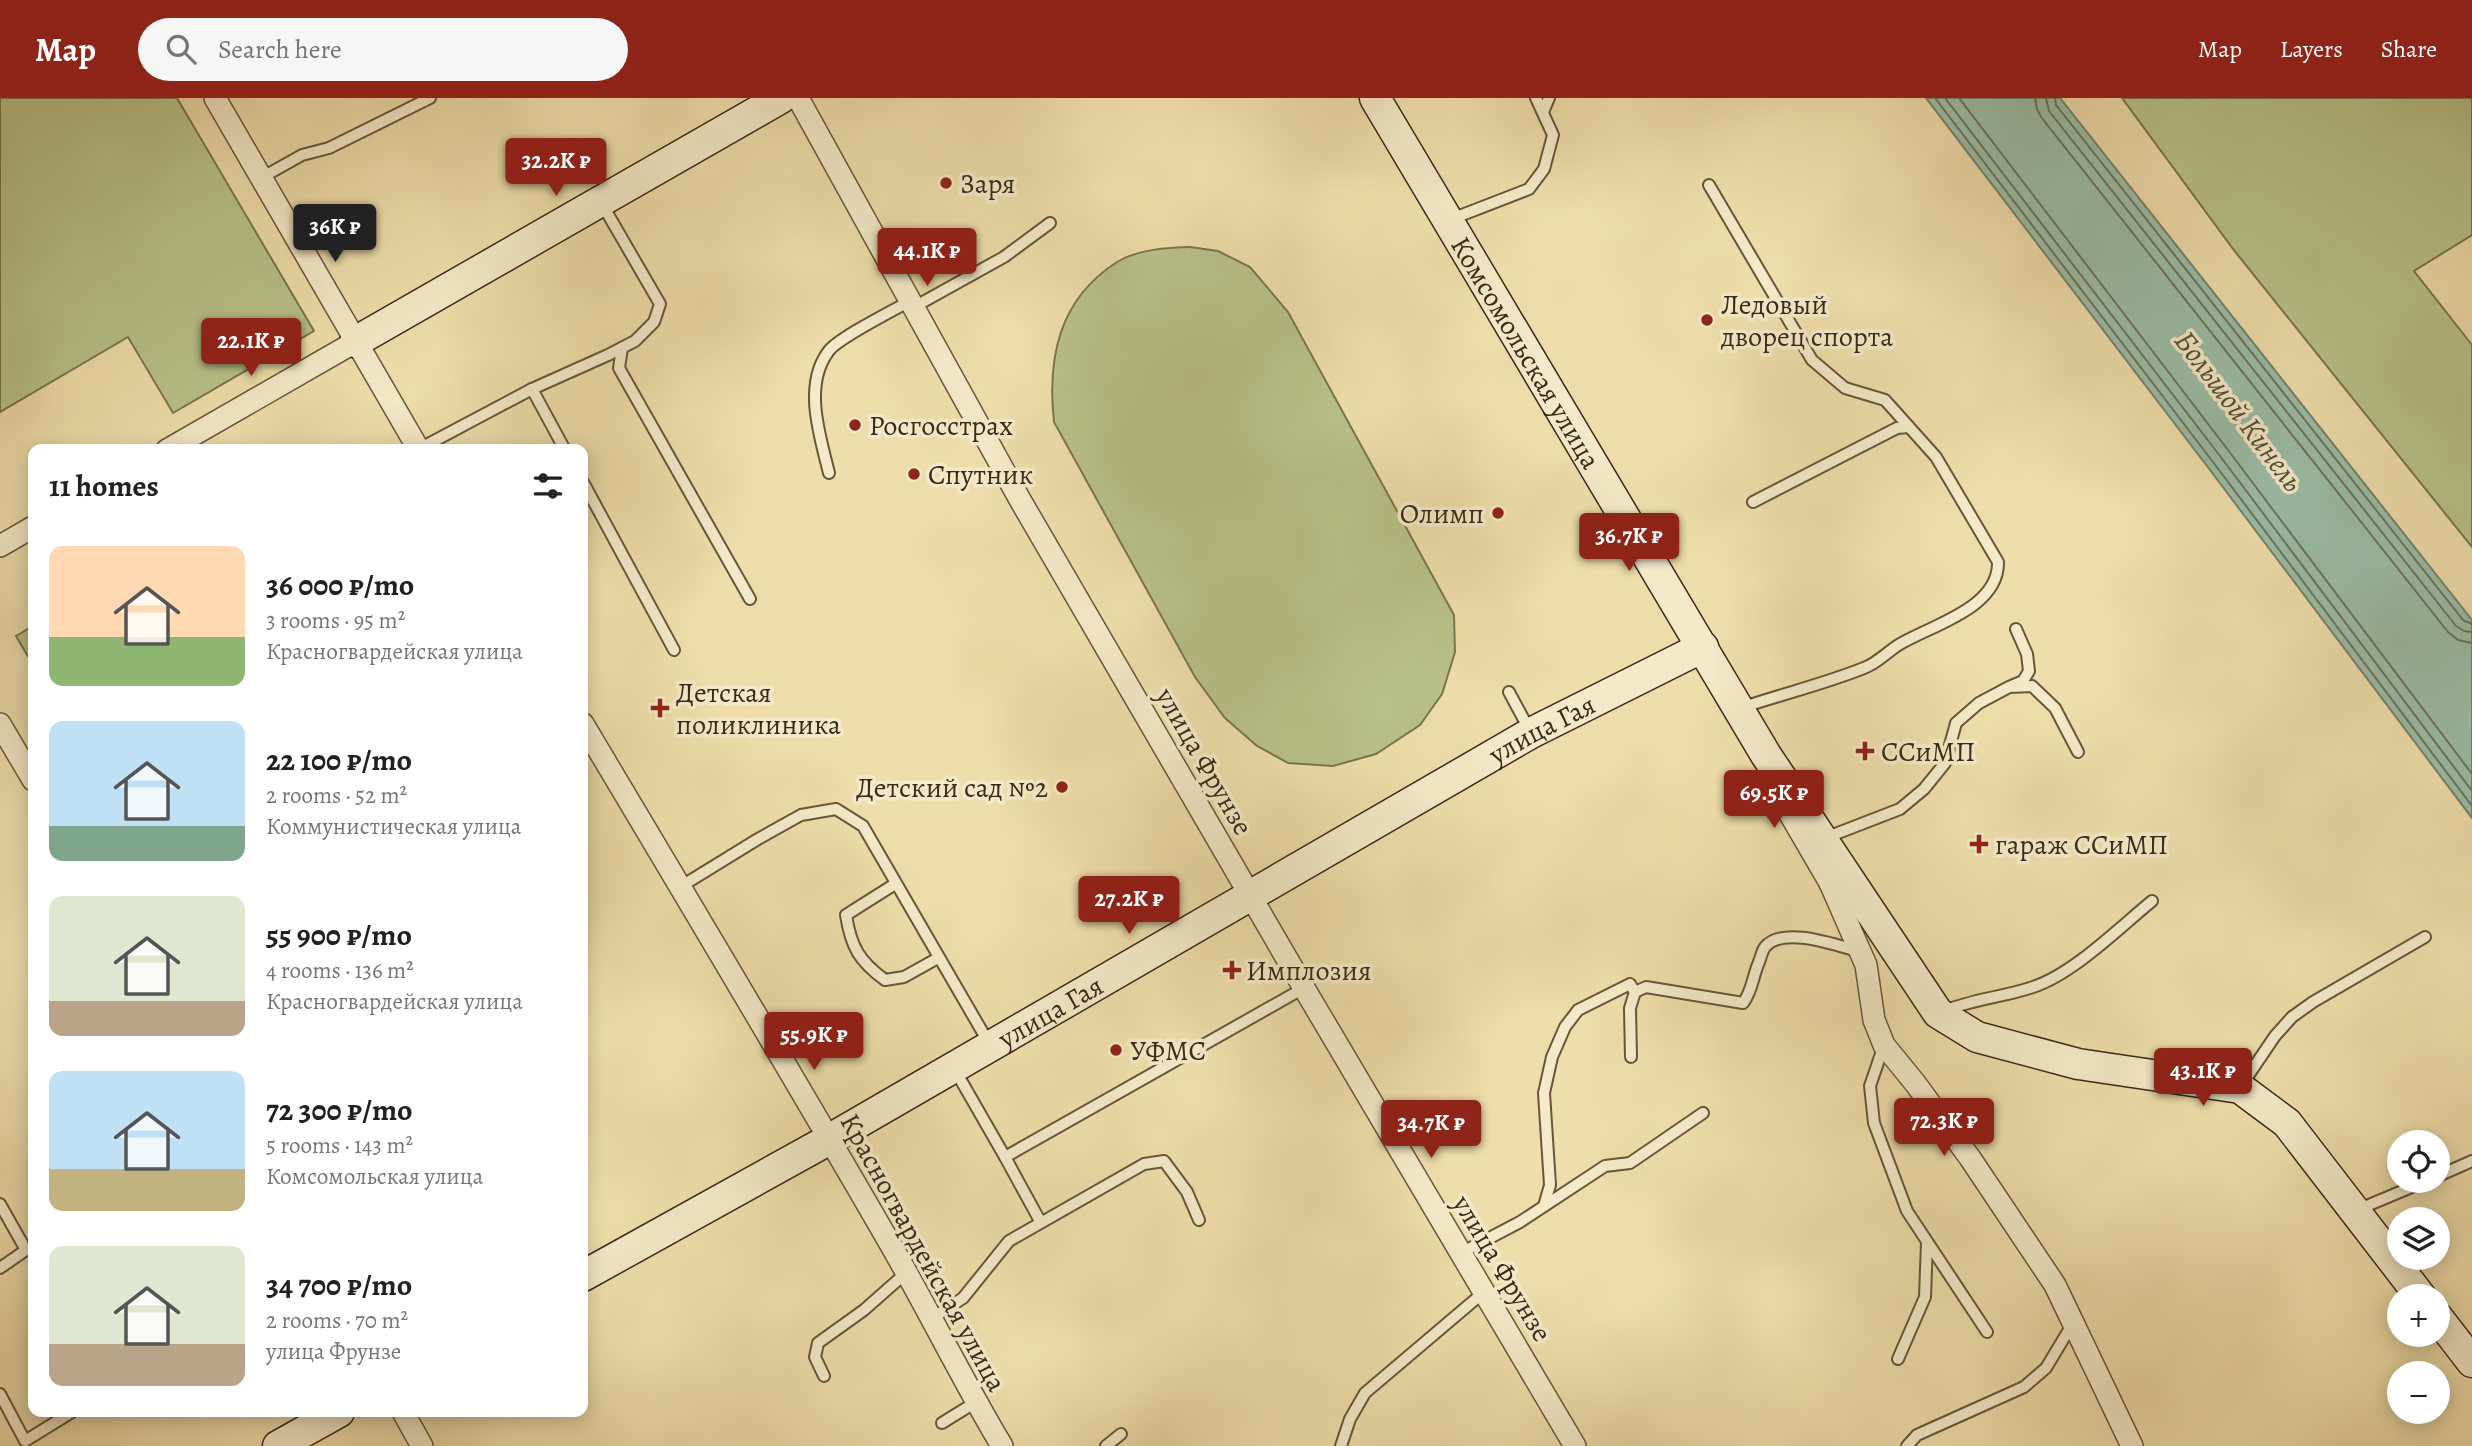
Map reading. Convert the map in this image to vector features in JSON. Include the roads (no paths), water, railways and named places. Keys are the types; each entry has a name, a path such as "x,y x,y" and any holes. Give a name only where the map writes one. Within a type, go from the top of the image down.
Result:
{"street":[{"path":"215,98 416,444"},
{"path":"177,444 781,98"},
{"name":"улица Фрунзе","path":"798,98 1019,498 1575,1446"},
{"name":"Комсомольская улица","path":"1376,98 1829,859 1938,1013"},
{"path":"0,546 28,530"},
{"name":"улица Гая","path":"588,1273 830,1139 1531,733 1703,647"},
{"path":"0,724 28,772"},
{"name":"Красногвардейская улица","path":"588,732 830,1139 907,1272 1002,1446"},
{"path":"1766,755 1777,788 1794,823 1829,859"},
{"name":"Комсомольская улица","path":"1829,859 1866,965 1874,1020 1884,1045 1970,1158 2055,1285 2132,1446"},
{"path":"1938,1013 1977,1037 2078,1064 2240,1088 2287,1124 2411,1284"},
{"path":"2450,1334 2472,1362"},
{"path":"278,1446 330,1417"},
{"path":"406,1417 422,1446"}],"lane":[{"path":"261,178 302,155 329,148 430,98"},
{"path":"1449,220 1529,189 1544,169 1553,135 1536,98"},
{"path":"1543,112 1549,98"},
{"path":"1709,185 1812,360 1845,387 1885,400 1936,457 1998,562 1998,575 1988,591 1973,605 1943,624 1901,643 1867,667 1738,709"},
{"path":"428,444 532,389 635,341 654,322 660,304 600,202"},
{"path":"829,472 819,430 814,383 828,351 1004,257 1050,223"},
{"path":"622,348 619,368 750,599"},
{"path":"532,389 562,444"},
{"path":"1754,502 1897,428 1909,427"},
{"path":"588,491 674,650"},
{"path":"1829,859 1900,810 1924,789 1945,763 1956,723 1979,703 2023,681 2029,671 2027,653 2016,629"},
{"path":"2009,687 2032,686 2055,708 2078,752"},
{"path":"1509,692 1531,733"},
{"path":"680,887 801,815 836,809 863,826 990,1045"},
{"path":"895,884 846,915 850,940 866,966 885,980 904,977 938,958"},
{"path":"1938,1013 1957,1005 2035,987 2065,972 2152,901"},
{"path":"1634,992 1646,987 1743,1003 1748,997 1765,947 1773,941 1783,937 1800,937 1861,952"},
{"path":"2240,1088 2275,1036 2292,1017 2425,937"},
{"path":"1544,1206 1550,1185 1544,1093 1552,1057 1564,1027 1578,1010 1629,984 1634,992 1630,1008 1631,1057"},
{"path":"1004,1157 1304,988"},
{"path":"1884,1045 1870,1086 1874,1124 1907,1211 1987,1332"},
{"path":"953,1066 1040,1222"},
{"path":"1461,1253 1520,1222 1605,1166 1630,1163 1703,1113"},
{"path":"932,1319 963,1298 1009,1241 1144,1164 1164,1161 1186,1192 1199,1220"},
{"path":"2450,1171 2472,1161"},
{"path":"2355,1211 2398,1193"},
{"path":"0,1204 26,1250 0,1268"},
{"path":"1898,1359 1925,1297 1927,1242"},
{"path":"824,1376 815,1357 818,1343 863,1310 907,1272"},
{"path":"1341,1446 1350,1419 1365,1393 1484,1292"},
{"path":"1908,1446 1917,1435 2024,1387 2046,1368 2073,1323"},
{"path":"0,1394 25,1441 64,1417"},
{"path":"942,1423 976,1402"},
{"path":"1106,1446 1121,1434"}],"water":[{"name":"Большой Кинель","path":"1926,98 2060,98 2472,620 2472,818 2207,466"}],"place":[{"name":"Заря","path":"946,183"},
{"name":"Ледовый дворец спорта","path":"1707,320"},
{"name":"Росгосстрах","path":"855,425"},
{"name":"Спутник","path":"914,474"},
{"name":"Олимп","path":"1498,513"},
{"name":"Детская поликлиника","path":"660,708"},
{"name":"ССиМП","path":"1865,751"},
{"name":"Детский сад №2","path":"1062,787"},
{"name":"гараж ССиМП","path":"1979,844"},
{"name":"Имплозия","path":"1232,970"},
{"name":"УФМС","path":"1116,1050"}]}
